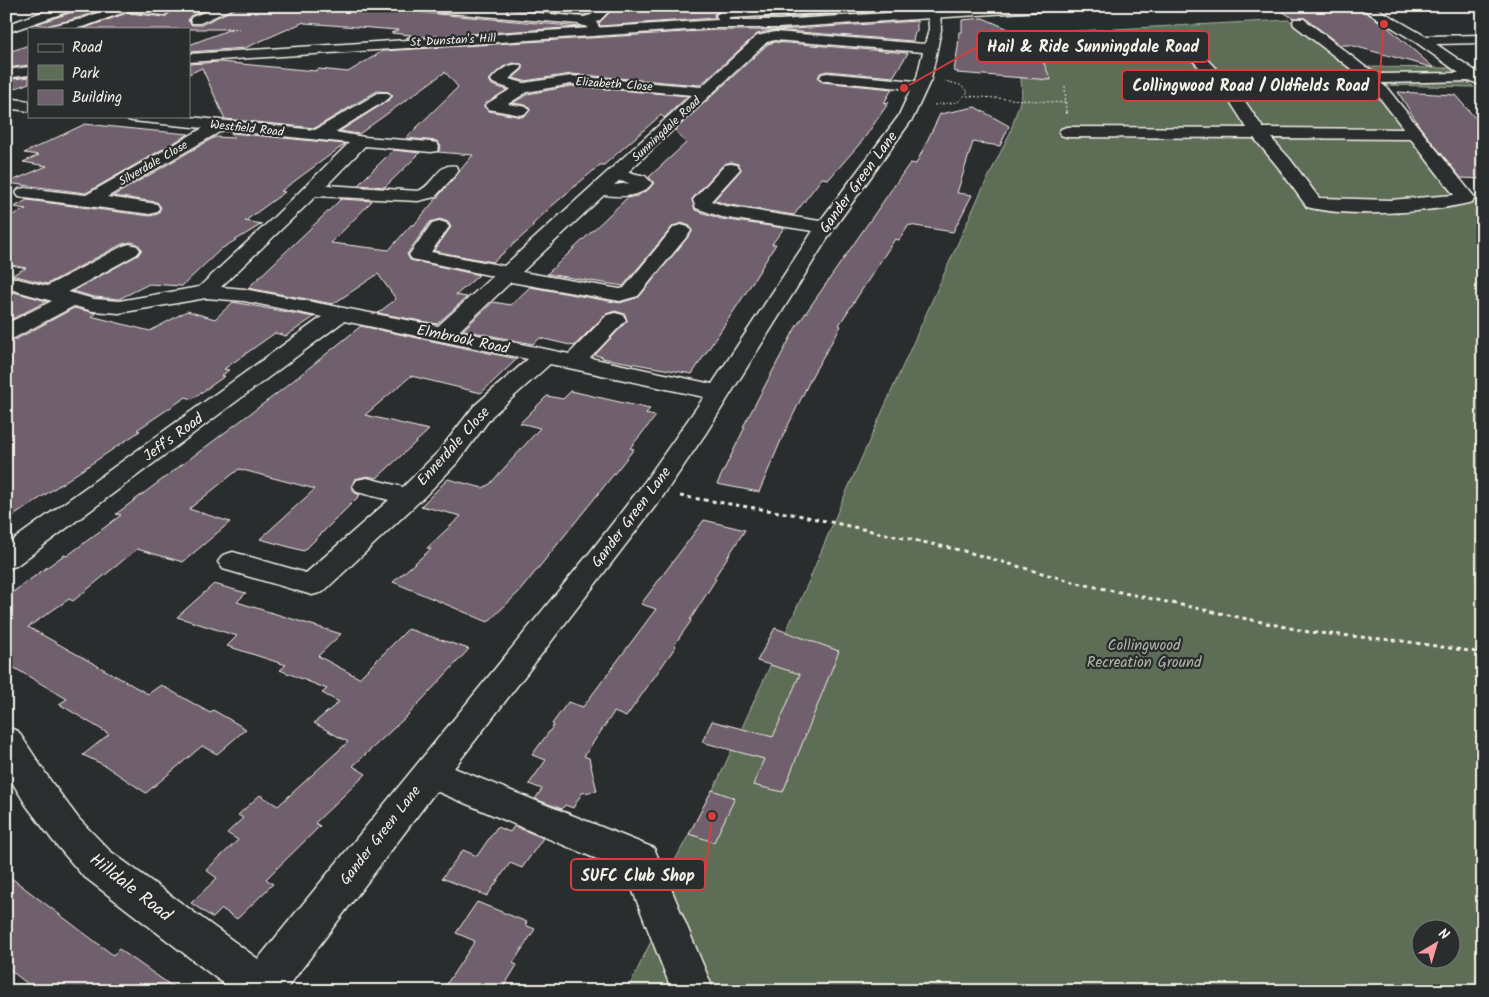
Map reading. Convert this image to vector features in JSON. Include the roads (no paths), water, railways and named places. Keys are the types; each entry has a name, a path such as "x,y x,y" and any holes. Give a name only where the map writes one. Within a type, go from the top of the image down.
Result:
{"main road":[{"path":"12,27 71,6"},
{"path":"59,28 86,22 128,6 164,11"},
{"path":"222,23 196,20 232,6"},
{"path":"414,6 583,20 595,18 608,6"},
{"path":"583,20 598,6"},
{"path":"812,13 871,6"},
{"path":"934,9 959,6"},
{"path":"934,9 1056,6"},
{"path":"1173,6 1207,6"},
{"path":"1364,6 1422,40 1479,80"},
{"name":"St Dunstan's Hill","path":"190,58 595,32 812,13 934,9"},
{"name":"St Dunstan's Hill","path":"721,22 778,24 934,9"},
{"name":"Gander Green Lane","path":"260,989 654,490 719,393 825,227 899,126 923,82 935,30 934,9"},
{"path":"583,20 592,25 595,32"},
{"path":"1192,52 1213,74 1224,81 1258,133 1284,163 1313,203 1343,206 1422,204 1458,201 1466,198 1382,90 1370,78 1299,22"},
{"path":"12,27 30,28"},
{"path":"6,42 28,33"},
{"name":"Sunningdale Road","path":"443,334 766,37 931,49"},
{"path":"1422,40 1483,39"},
{"name":"Elizabeth Close","path":"515,68 498,80 523,88"},
{"path":"6,74 28,72"},
{"path":"827,77 923,82"},
{"path":"1224,81 1370,78 1479,80"},
{"name":"Elizabeth Close","path":"522,110 493,106 523,88 579,80 705,92"},
{"path":"318,136 383,96"},
{"path":"6,103 28,106"},
{"name":"Westfield Road","path":"149,118 357,139 360,142 369,141 430,147"},
{"name":"Silverdale Close","path":"88,201 218,126"},
{"path":"1067,132 1415,134"},
{"path":"206,292 210,286 360,142"},
{"path":"731,169 702,200 702,204 722,211 825,227"},
{"path":"311,190 418,196 430,193 450,170"},
{"path":"600,189 635,190 643,183 639,180 616,175"},
{"name":"Silverdale Close","path":"25,193 150,208"},
{"path":"439,227 419,255 507,274 626,294 631,292 681,231"},
{"path":"51,293 130,250"},
{"name":"Elmbrook Road","path":"6,282 93,304 119,306 206,292 244,294 719,393"},
{"path":"6,333 72,298"},
{"name":"Jeff's Road","path":"6,559 340,314"},
{"path":"574,362 615,320"},
{"name":"Ennerdale Close","path":"233,562 312,585 407,496 460,443 475,419 482,412 544,356"},
{"name":"Ennerdale Close","path":"367,486 407,496"},
{"name":"Hilldale Road","path":"6,741 44,801 96,864 260,989"},
{"path":"429,773 640,860 693,991"}],"place":[{"name":"Collingwood Road / Oldfields Road","path":"1384,24"},
{"name":"Hail & Ride Sunningdale Road","path":"904,88"},
{"name":"SUFC Club Shop","path":"712,816"}],"park label":[{"name":"Collingwood Recreation Ground","path":"1144,654"}]}
